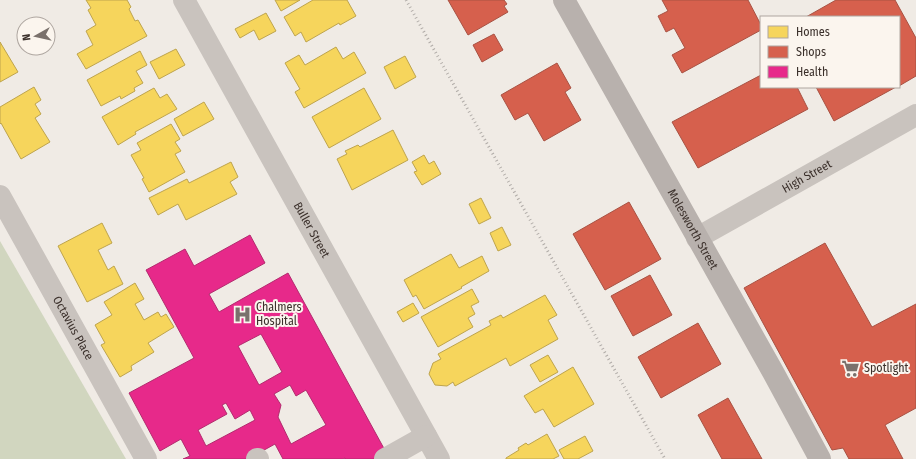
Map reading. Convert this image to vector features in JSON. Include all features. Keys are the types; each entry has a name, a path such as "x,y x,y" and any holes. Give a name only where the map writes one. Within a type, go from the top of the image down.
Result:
{"main road":[{"name":"Molesworth Street","path":"564,0 820,459"}],"street":[{"name":"Buller Street","path":"184,0 439,459"},
{"name":"High Street","path":"698,238 916,115"},
{"name":"Octavius Place","path":"0,196 146,459"},
{"path":"385,459 426,436"}],"green space":[{"path":"0,241 126,459 0,459"}],"building: Homes":[{"path":"86,0 127,0 131,7 129,9 135,21 138,20 147,36 86,69 77,54 93,45 86,31 96,25 88,10 91,8"},
{"path":"275,0 300,0 281,11"},
{"path":"313,0 347,0 356,16 340,25 339,23 306,42 301,32 295,36 284,17"},
{"path":"266,13 276,31 259,40 254,30 240,38 235,29"},
{"path":"0,42 18,72 0,82"},
{"path":"336,47 343,59 354,52 366,73 304,108 295,92 300,89 285,63 299,55 305,65"},
{"path":"176,49 185,65 159,79 150,62"},
{"path":"140,51 147,65 136,71 143,83 134,88 135,91 121,99 120,96 101,106 87,80"},
{"path":"405,56 416,77 395,89 384,67"},
{"path":"34,87 41,100 35,104 41,114 35,118 50,142 21,159 1,123 0,124 0,107"},
{"path":"154,88 160,98 167,94 177,109 135,132 136,134 118,145 102,117"},
{"path":"364,88 381,119 329,148 312,117"},
{"path":"204,102 214,119 183,136 174,119"},
{"path":"171,124 180,139 175,142 181,151 175,154 185,172 149,192 142,179 144,178 131,155 141,150 137,143"},
{"path":"393,130 408,160 352,190 337,159 347,154 345,151 358,145 360,147"},
{"path":"424,155 429,164 434,161 441,174 422,185 414,172 417,171 412,162"},
{"path":"231,162 238,177 230,182 237,194 186,220 178,204 158,215 149,198 187,179 189,183"},
{"path":"481,198 491,218 479,224 469,204"},
{"path":"102,223 112,243 98,250 108,270 114,266 123,284 87,302 58,246"},
{"path":"502,227 511,245 498,251 490,233"},
{"path":"451,254 459,268 482,256 489,271 424,309 416,295 413,297 404,280"},
{"path":"135,283 144,299 135,304 144,320 158,312 161,317 166,314 174,327 148,343 154,352 131,366 132,370 120,377 101,345 105,343 95,325 112,315 104,302"},
{"path":"472,289 479,302 471,306 475,314 468,318 473,327 438,347 421,317"},
{"path":"545,295 557,315 548,320 558,339 510,366 506,358 455,386 453,382 447,386 435,385 429,374 433,363 441,359 438,354 491,325 489,321 501,315 503,318"},
{"path":"413,303 419,313 403,322 397,312"},
{"path":"548,355 558,372 540,382 530,365"},
{"path":"573,367 594,404 554,427 543,409 535,413 524,396"},
{"path":"547,434 559,456 553,459 506,459 526,443 528,445"},
{"path":"585,436 593,451 578,459 564,459 559,450"}],"building: Shops":[{"path":"448,0 504,0 507,4 504,6 508,12 468,35"},
{"path":"662,0 748,0 760,23 760,31 682,73 672,55 685,48 674,28 666,32 658,16 668,11"},
{"path":"836,0 895,0 916,38 916,76 900,85 900,16 808,16"},
{"path":"494,34 503,50 482,62 473,45"},
{"path":"557,63 571,88 565,92 581,120 544,141 528,113 515,120 501,95"},
{"path":"760,76 760,88 798,88 808,109 698,168 672,122"},
{"path":"817,88 894,88 834,121"},
{"path":"629,202 661,259 605,290 573,234"},
{"name":"Spotlight","path":"825,243 872,327 916,304 916,408 885,425 903,459 849,459 843,448 832,450 744,288"},
{"path":"650,275 672,315 633,336 611,296"},
{"path":"698,323 721,364 661,398 638,357"},
{"path":"728,398 762,459 722,459 698,415"}],"building: Health":[{"name":"Chalmers Hospital","path":"250,235 265,263 209,294 219,312 288,273 387,454 379,459 283,459 275,444 248,459 183,459 190,456 181,439 160,451 129,393 194,358 146,270 185,249 194,266","holes":["261,334 282,372 259,385 238,346","290,385 296,396 306,390 326,425 291,444 278,417 281,405 274,394","226,403 235,419 250,410 255,420 206,446 198,430 227,414 222,405"]}],"railway":[{"path":"406,0 665,459"}],"place":[{"name":"Chalmers Hospital","path":"243,314"},
{"name":"Spotlight","path":"851,368"}]}
